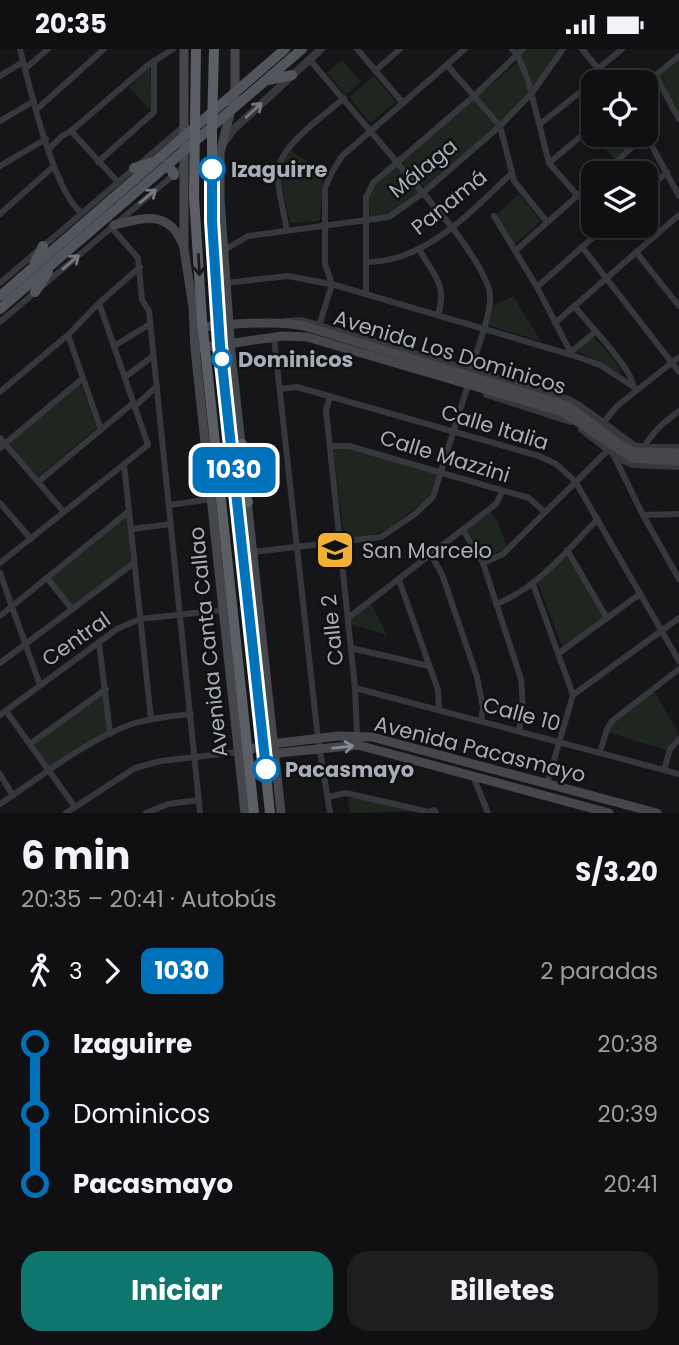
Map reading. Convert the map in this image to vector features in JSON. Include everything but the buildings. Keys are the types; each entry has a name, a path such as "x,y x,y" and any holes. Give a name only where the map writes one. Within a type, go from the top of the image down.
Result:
{"highway":[{"name":"Avenida Canta Callao","path":"196,49 190,139 198,330 237,661 243,752 254,813"},
{"name":"Avenida Canta Callao","path":"214,49 212,221 224,325 233,462 269,749 270,813"},
{"path":"233,462 242,444"},
{"path":"235,478 248,502"},
{"path":"226,639 237,661"},
{"path":"234,712 240,695"}],"main road":[{"name":"Avenida Canta Callao","path":"184,49 190,126"},
{"name":"Avenida Canta Callao","path":"224,325 221,149 235,94 235,49"},
{"path":"190,126 213,113 285,49"},
{"path":"0,296 156,161 212,126 302,49"},
{"path":"264,81 292,75"},
{"path":"0,309 184,151 190,139"},
{"name":"Avenida Canta Callao","path":"184,151 184,249 198,330"},
{"path":"134,168 156,161"},
{"path":"168,165 174,174"},
{"path":"112,226 139,218 158,219 173,230 184,249"},
{"path":"33,268 43,246"},
{"path":"35,292 54,263"},
{"name":"Avenida Los Dominicos","path":"198,330 224,325 282,323 304,326 565,405 586,414 632,451 643,454 679,451"},
{"path":"268,325 261,331 263,337 271,339"},
{"name":"Avenida Los Dominicos","path":"200,348 286,336 307,337 542,405 570,415 626,456 676,464"},
{"name":"Avenida Canta Callao","path":"225,344 242,444 269,749 281,813"},
{"name":"Avenida Canta Callao","path":"200,348 226,639 234,712 243,752 245,813"},
{"path":"542,405 553,415"},
{"name":"Avenida Pacasmayo","path":"289,747 318,739 357,735 435,753 626,809 657,813"},
{"name":"Avenida Pacasmayo","path":"243,752 289,747 320,749 358,745 609,813"}],"street":[{"path":"20,49 36,110 62,188 75,209 82,213"},
{"path":"0,76 24,66 48,49"},
{"path":"36,110 104,49"},
{"path":"49,149 154,61 173,49"},
{"path":"221,149 234,129 321,49"},
{"path":"357,49 403,103"},
{"path":"375,71 400,49"},
{"path":"319,326 332,284 325,264 325,188 331,174 342,156 465,49"},
{"path":"512,49 518,56 532,93 549,163 577,195"},
{"path":"366,294 366,197 369,188 523,49"},
{"name":"Málaga","path":"223,251 248,236 389,217 424,192 500,126 532,93 563,49"},
{"path":"582,49 599,70"},
{"path":"601,70 622,49"},
{"path":"658,73 679,56"},
{"path":"309,59 467,246 489,288 490,301 471,370"},
{"path":"98,162 154,112 154,61"},
{"path":"447,65 500,126 514,181 547,222"},
{"path":"658,80 679,119"},
{"path":"540,124 581,88"},
{"path":"287,231 279,186 280,162 286,149 344,98"},
{"path":"0,121 34,101"},
{"path":"1,279 134,168 190,126"},
{"path":"71,131 118,182"},
{"path":"549,163 581,137"},
{"path":"0,166 46,139"},
{"path":"617,161 632,147"},
{"path":"653,147 679,196"},
{"path":"0,214 54,166"},
{"path":"0,322 183,167"},
{"path":"658,180 667,172"},
{"name":"Panamá","path":"366,262 402,258 419,249 452,227 512,174"},
{"path":"515,251 581,192"},
{"path":"555,323 679,215"},
{"path":"494,216 537,287 571,353"},
{"path":"112,226 136,255 140,267 142,300 149,311 200,813"},
{"path":"537,287 592,238"},
{"path":"582,247 679,372"},
{"path":"419,249 443,293 438,314"},
{"path":"636,253 679,306"},
{"path":"0,392 68,335 140,267"},
{"path":"225,283 288,276 332,284 571,353 600,365 635,387"},
{"path":"99,303 148,445"},
{"path":"574,306 631,377 635,387"},
{"name":"Avenida Los Dominicos","path":"282,323 296,320 319,326 566,399 627,442 644,448 679,451"},
{"path":"114,346 150,324"},
{"path":"571,353 595,332"},
{"path":"68,335 101,430"},
{"name":"Avenida Los Dominicos","path":"286,336 569,420 611,451 637,464 676,464"},
{"path":"271,339 280,389 299,547 318,739 330,813"},
{"path":"125,377 153,356"},
{"path":"603,423 635,387 679,357"},
{"path":"3,446 83,378"},
{"path":"38,482 157,386"},
{"name":"Calle Italia","path":"280,389 297,387 547,459 565,470 575,481 598,519 679,661"},
{"path":"253,552 381,537 397,527 433,497 467,388"},
{"name":"Calle 2","path":"331,397 326,410 355,688 357,735"},
{"path":"644,448 665,421 679,411"},
{"path":"665,421 679,421"},
{"path":"0,563 148,445 162,437"},
{"path":"0,438 3,446 64,512"},
{"name":"Calle Mazzini","path":"330,446 349,446 441,471 528,498 545,512"},
{"path":"483,563 503,554 575,481 611,451 679,579"},
{"path":"124,464 151,719"},
{"path":"348,618 496,504 502,492"},
{"path":"169,505 212,499"},
{"path":"1,506 31,539"},
{"path":"0,616 129,511"},
{"path":"643,515 679,514"},
{"path":"496,604 512,598 533,584 598,519"},
{"path":"131,529 171,524"},
{"path":"463,530 483,563 524,693 519,731"},
{"path":"567,550 607,618"},
{"path":"431,555 442,575 477,677 481,694 481,721"},
{"path":"0,663 134,563"},
{"path":"0,573 40,684"},
{"path":"47,578 72,609"},
{"path":"399,580 438,690 439,710"},
{"path":"533,584 573,695 547,784"},
{"path":"559,653 640,594"},
{"name":"Central","path":"3,713 117,629 140,619 223,610"},
{"path":"573,695 679,618"},
{"path":"99,642 110,734"},
{"path":"351,647 429,666"},
{"path":"600,752 612,722 679,670"},
{"name":"Calle 10","path":"355,688 679,774"},
{"path":"30,744 106,689"},
{"path":"3,713 30,744 81,813"},
{"path":"0,804 110,734 151,719 191,713"},
{"path":"664,770 670,749 679,739"},
{"path":"66,813 135,768 161,761 243,752"},
{"path":"0,774 13,796"},
{"path":"472,775 488,813"},
{"path":"328,797 346,793 432,812"},
{"path":"146,813 199,800"}],"shaded area":[{"path":"526,49 562,49 533,89 520,56"},
{"path":"342,60 361,82 346,95 327,73"},
{"path":"679,60 679,113 659,77"},
{"path":"518,62 529,92 501,122 478,96"},
{"path":"150,67 152,107 150,110 129,87"},
{"path":"374,76 396,102 370,123 349,97"},
{"path":"473,99 497,126 425,188 401,161"},
{"path":"604,147 628,147 614,159"},
{"path":"290,150 323,172 320,221 290,223 282,176 285,158"},
{"path":"396,165 420,192 388,215 370,218 369,199 373,187"},
{"path":"519,194 541,221 513,246 495,216"},
{"path":"513,296 541,341 487,325 493,306"},
{"path":"593,336 619,366 620,374 579,352"},
{"path":"80,383 97,428 38,477 9,444"},
{"path":"343,447 437,474 431,493 423,503 387,529 373,535 344,538 333,448"},
{"path":"490,512 496,518 506,544 505,548 485,559 467,530"},
{"path":"127,516 131,562 72,606 50,578"},
{"path":"566,555 604,617 562,647 538,583"},
{"path":"371,604 387,635 352,625 350,620"},
{"path":"654,691 679,734 665,750 608,732 615,721"},
{"path":"103,693 107,732 50,768 34,745"},
{"path":"348,798 358,798 420,811 350,813"}],"bus line":[{"name":"1030","path":"212,169 212,221 220,345 266,769"}],"place":[{"name":"Izaguirre","path":"212,169"},
{"name":"Dominicos","path":"222,359"},
{"name":"San Marcelo","path":"335,550"},
{"name":"Pacasmayo","path":"266,769"}]}
